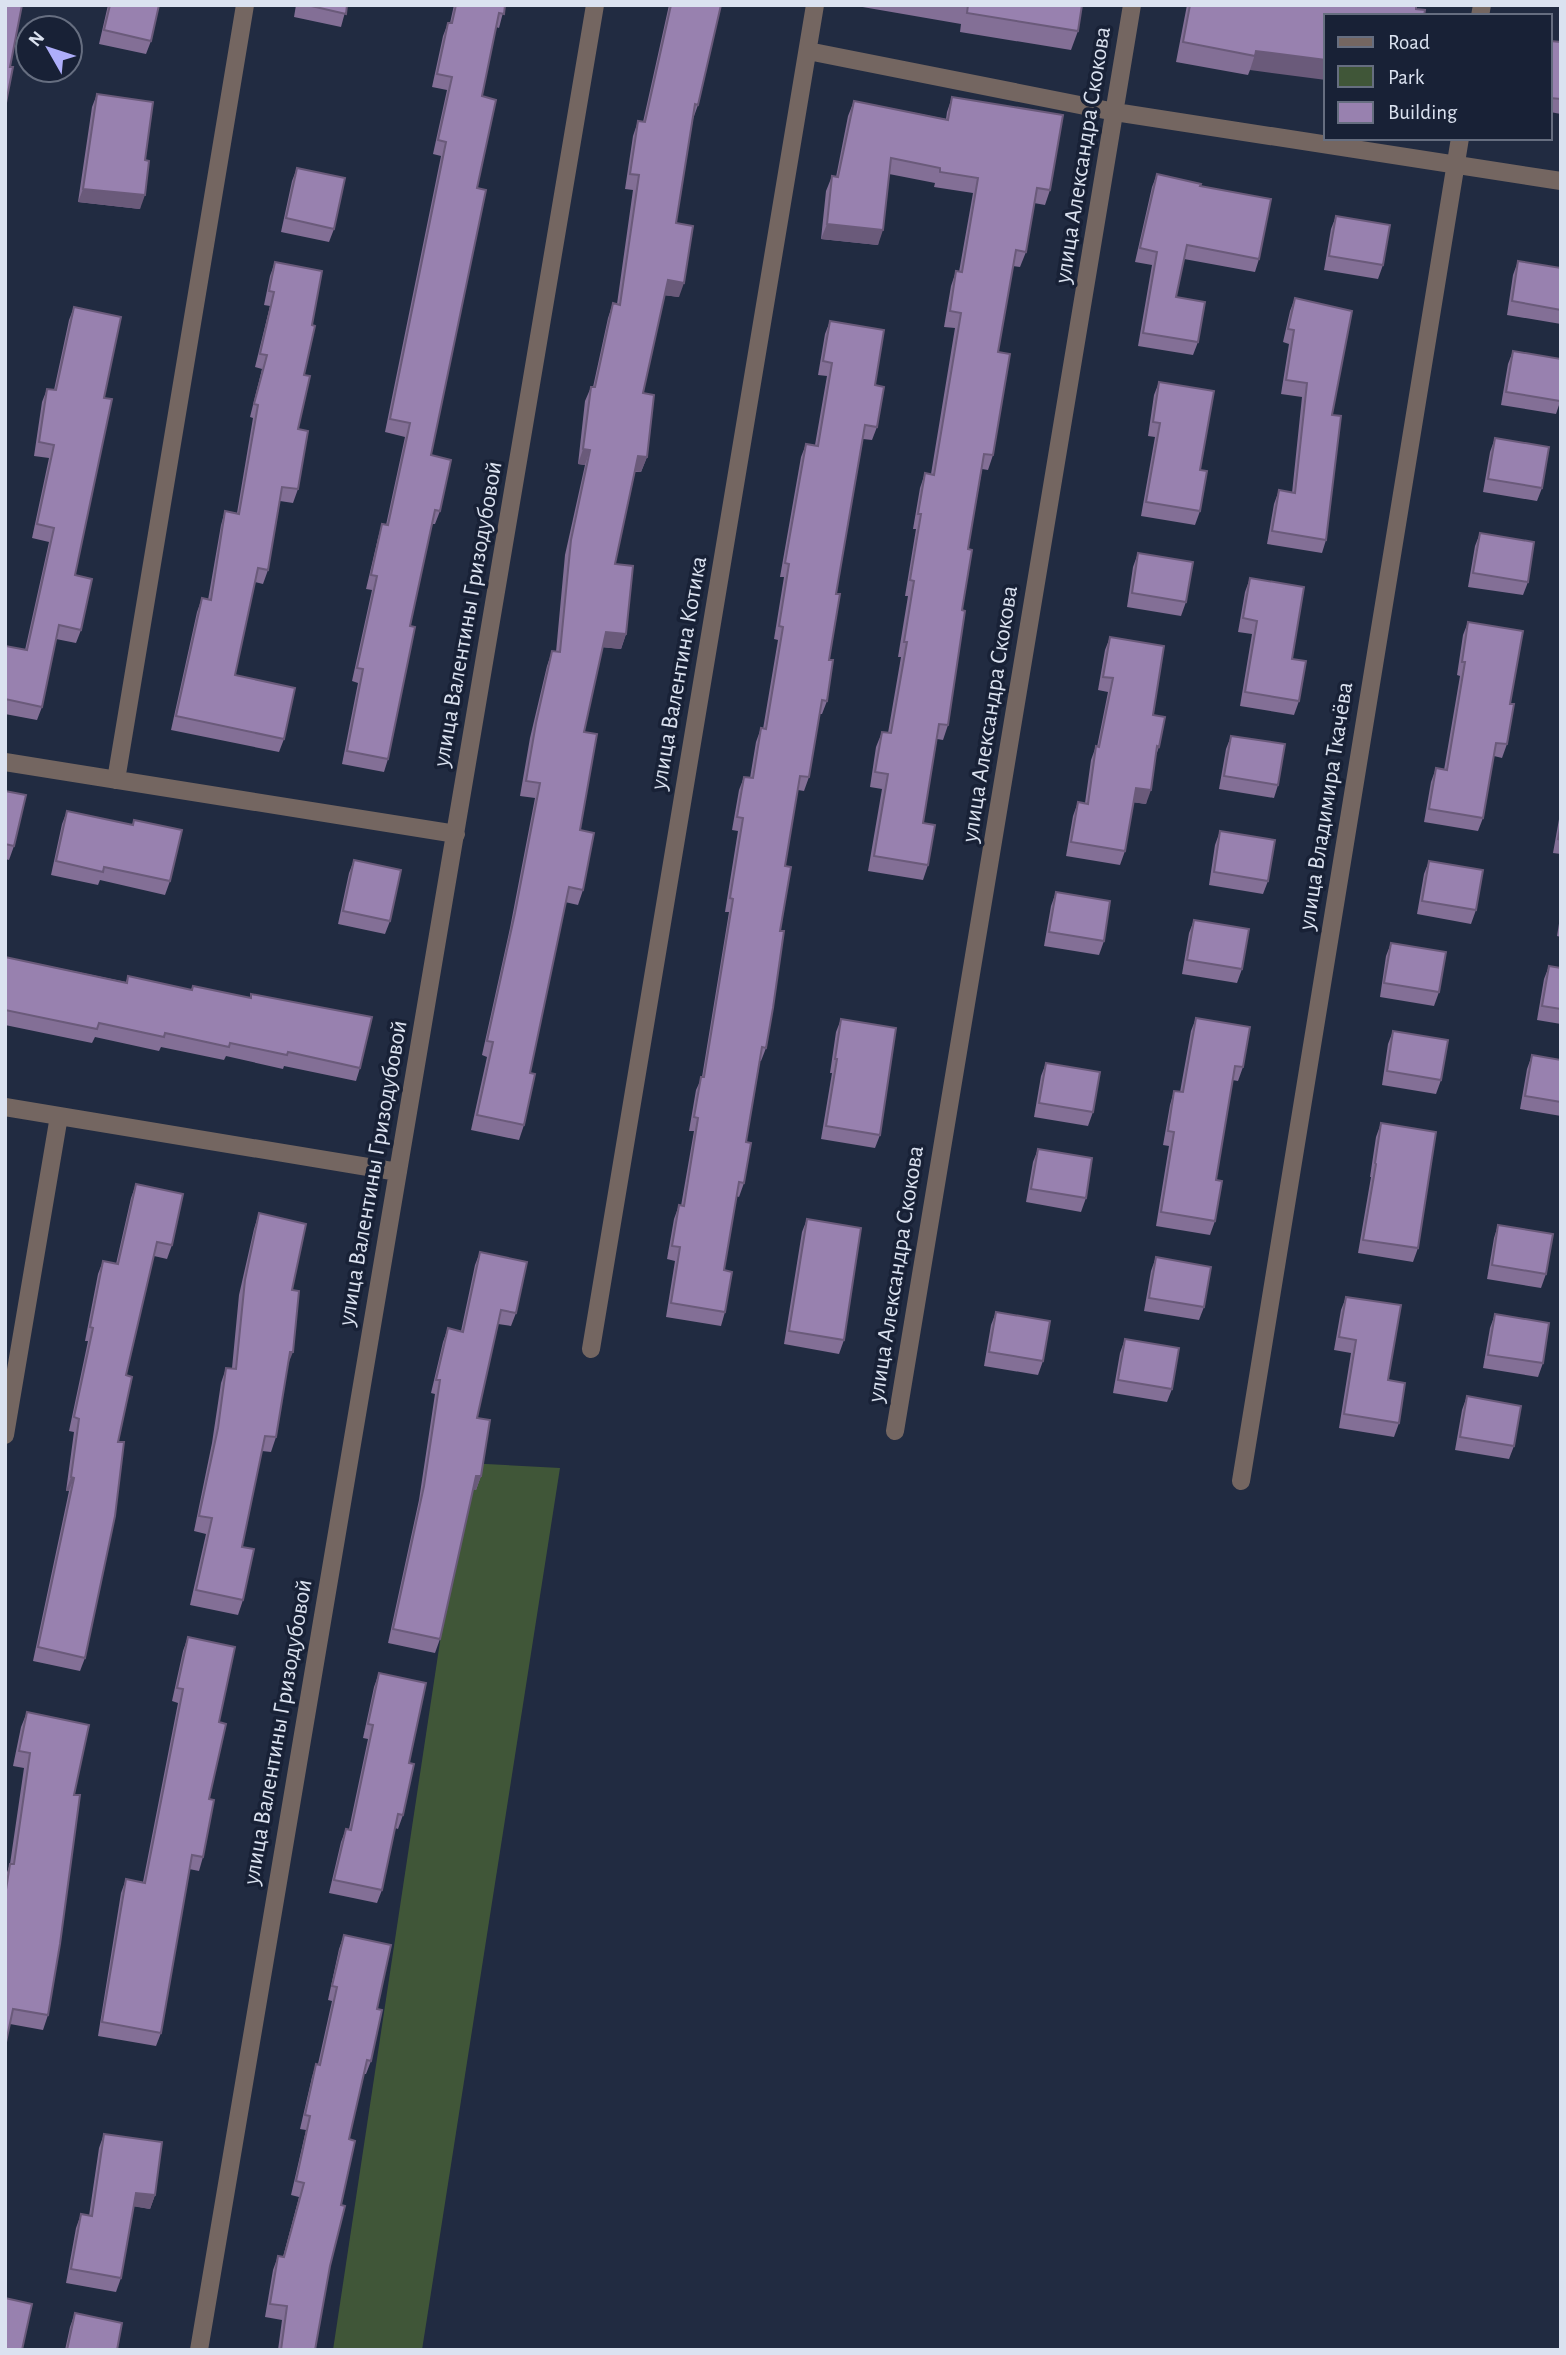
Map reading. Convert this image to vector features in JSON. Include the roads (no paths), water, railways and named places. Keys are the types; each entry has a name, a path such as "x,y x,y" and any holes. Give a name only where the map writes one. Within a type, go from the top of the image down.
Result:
{"street":[{"path":"116,780 245,5"},
{"name":"улица Валентины Гризодубовой","path":"199,2350 595,5"},
{"name":"улица Валентина Котика","path":"591,1349 815,5"},
{"name":"улица Александра Скокова","path":"895,1432 1132,5"},
{"path":"808,51 1115,112 1561,181"},
{"name":"улица Владимира Ткачёва","path":"1241,1481 1460,140"},
{"path":"5,762 456,834"},
{"path":"5,1107 398,1172"},
{"path":"5,1435 59,1116"}]}
